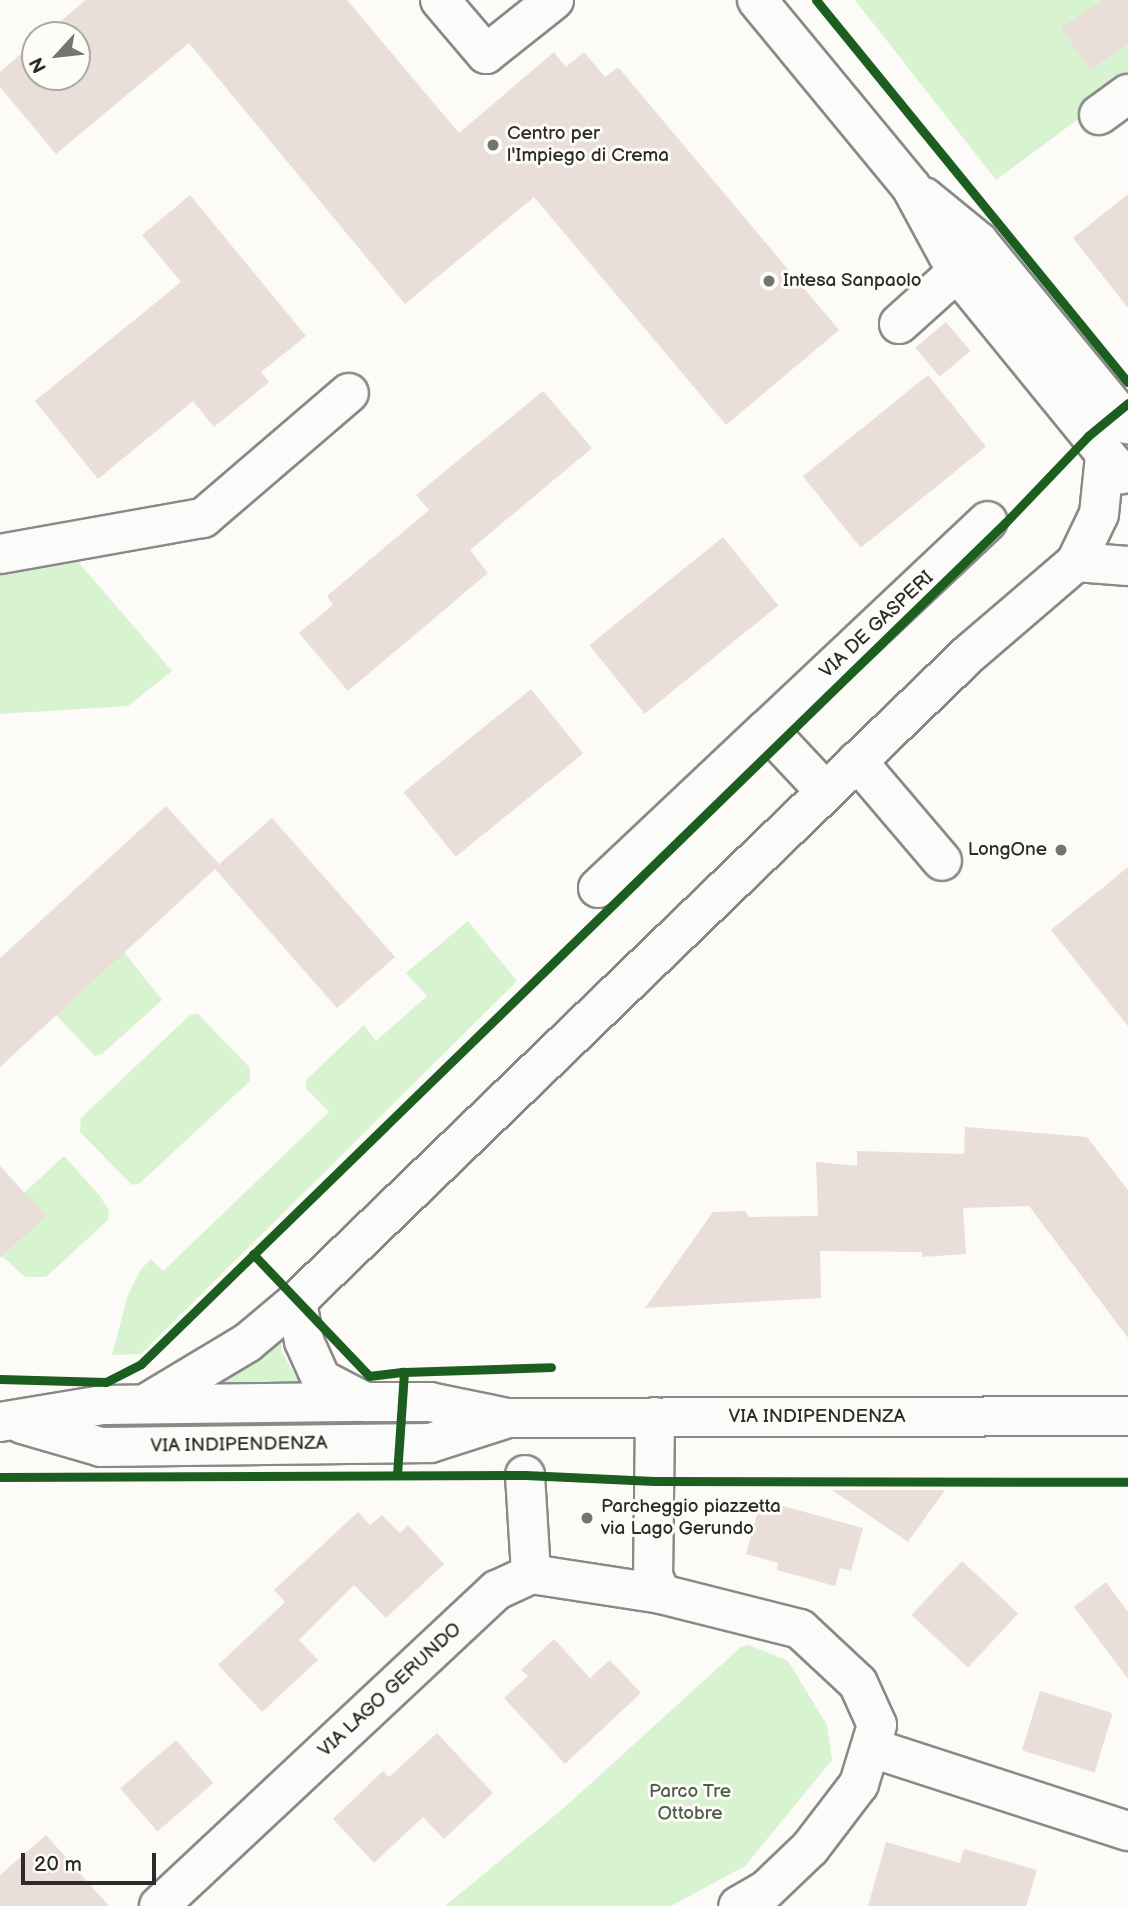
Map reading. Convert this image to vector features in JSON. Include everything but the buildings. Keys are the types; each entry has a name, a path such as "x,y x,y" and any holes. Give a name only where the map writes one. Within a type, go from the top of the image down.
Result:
{"street":[{"path":"440,0 486,54 554,0"},
{"path":"145,1404 247,1343 297,1301 970,653 1076,562 1099,514 1117,468 957,272 911,187 757,0"},
{"path":"911,187 978,241 1128,424"},
{"path":"899,324 957,272"},
{"path":"0,554 203,519 349,393"},
{"name":"VIA DE GASPERI","path":"598,888 988,521"},
{"path":"1076,562 1128,566"},
{"path":"767,729 826,792"},
{"path":"857,761 942,861"},
{"path":"297,1301 304,1341 321,1380 367,1402"},
{"name":"VIA INDIPENDENZA","path":"6,1422 103,1405 367,1402 430,1402 507,1418 1128,1416"},
{"path":"655,1417 653,1576 661,1594"},
{"name":"VIA INDIPENDENZA","path":"6,1422 101,1447 430,1443 507,1418"},
{"path":"526,1475 531,1574 661,1594 800,1629 858,1683 877,1725 859,1784 810,1848 766,1890 738,1906"},
{"name":"VIA LAGO GERUNDO","path":"159,1906 497,1590 531,1574"},
{"path":"872,1748 1128,1831"}],"green space":[{"path":"855,0 1128,0 1128,82 996,180"},
{"path":"73,556 172,671 128,706 0,714 0,571"},
{"path":"468,921 517,981 141,1354 112,1355 128,1295 141,1269 151,1259 163,1271 329,1112 306,1088 306,1080 364,1025 376,1041 427,996 406,973"},
{"path":"124,952 162,1000 102,1054 95,1056 56,1015"},
{"path":"198,1014 250,1068 250,1081 140,1183 132,1185 80,1132 81,1118 190,1015"},
{"path":"64,1156 99,1195 109,1210 108,1220 46,1277 25,1277 2,1256 24,1193"},
{"path":"284,1322 281,1351 300,1383 298,1389 204,1384"},
{"name":"Parco Tre Ottobre","path":"749,1645 788,1661 827,1725 832,1760 745,1866 671,1906 445,1906 565,1807 741,1647"}],"cycle path":[{"path":"816,0 1128,382"},
{"path":"0,1379 106,1382 141,1364 1005,523 1088,436 1128,403"},
{"path":"253,1254 369,1376 404,1372 397,1475"},
{"path":"404,1372 551,1367"},
{"path":"0,1477 525,1475 654,1481 1128,1482"}],"place":[{"name":"Centro per l'Impiego di Crema","path":"493,145"},
{"name":"Intesa Sanpaolo","path":"769,281"},
{"name":"LongOne","path":"1061,850"},
{"name":"Parcheggio piazzetta via Lago Gerundo","path":"587,1518"}]}
